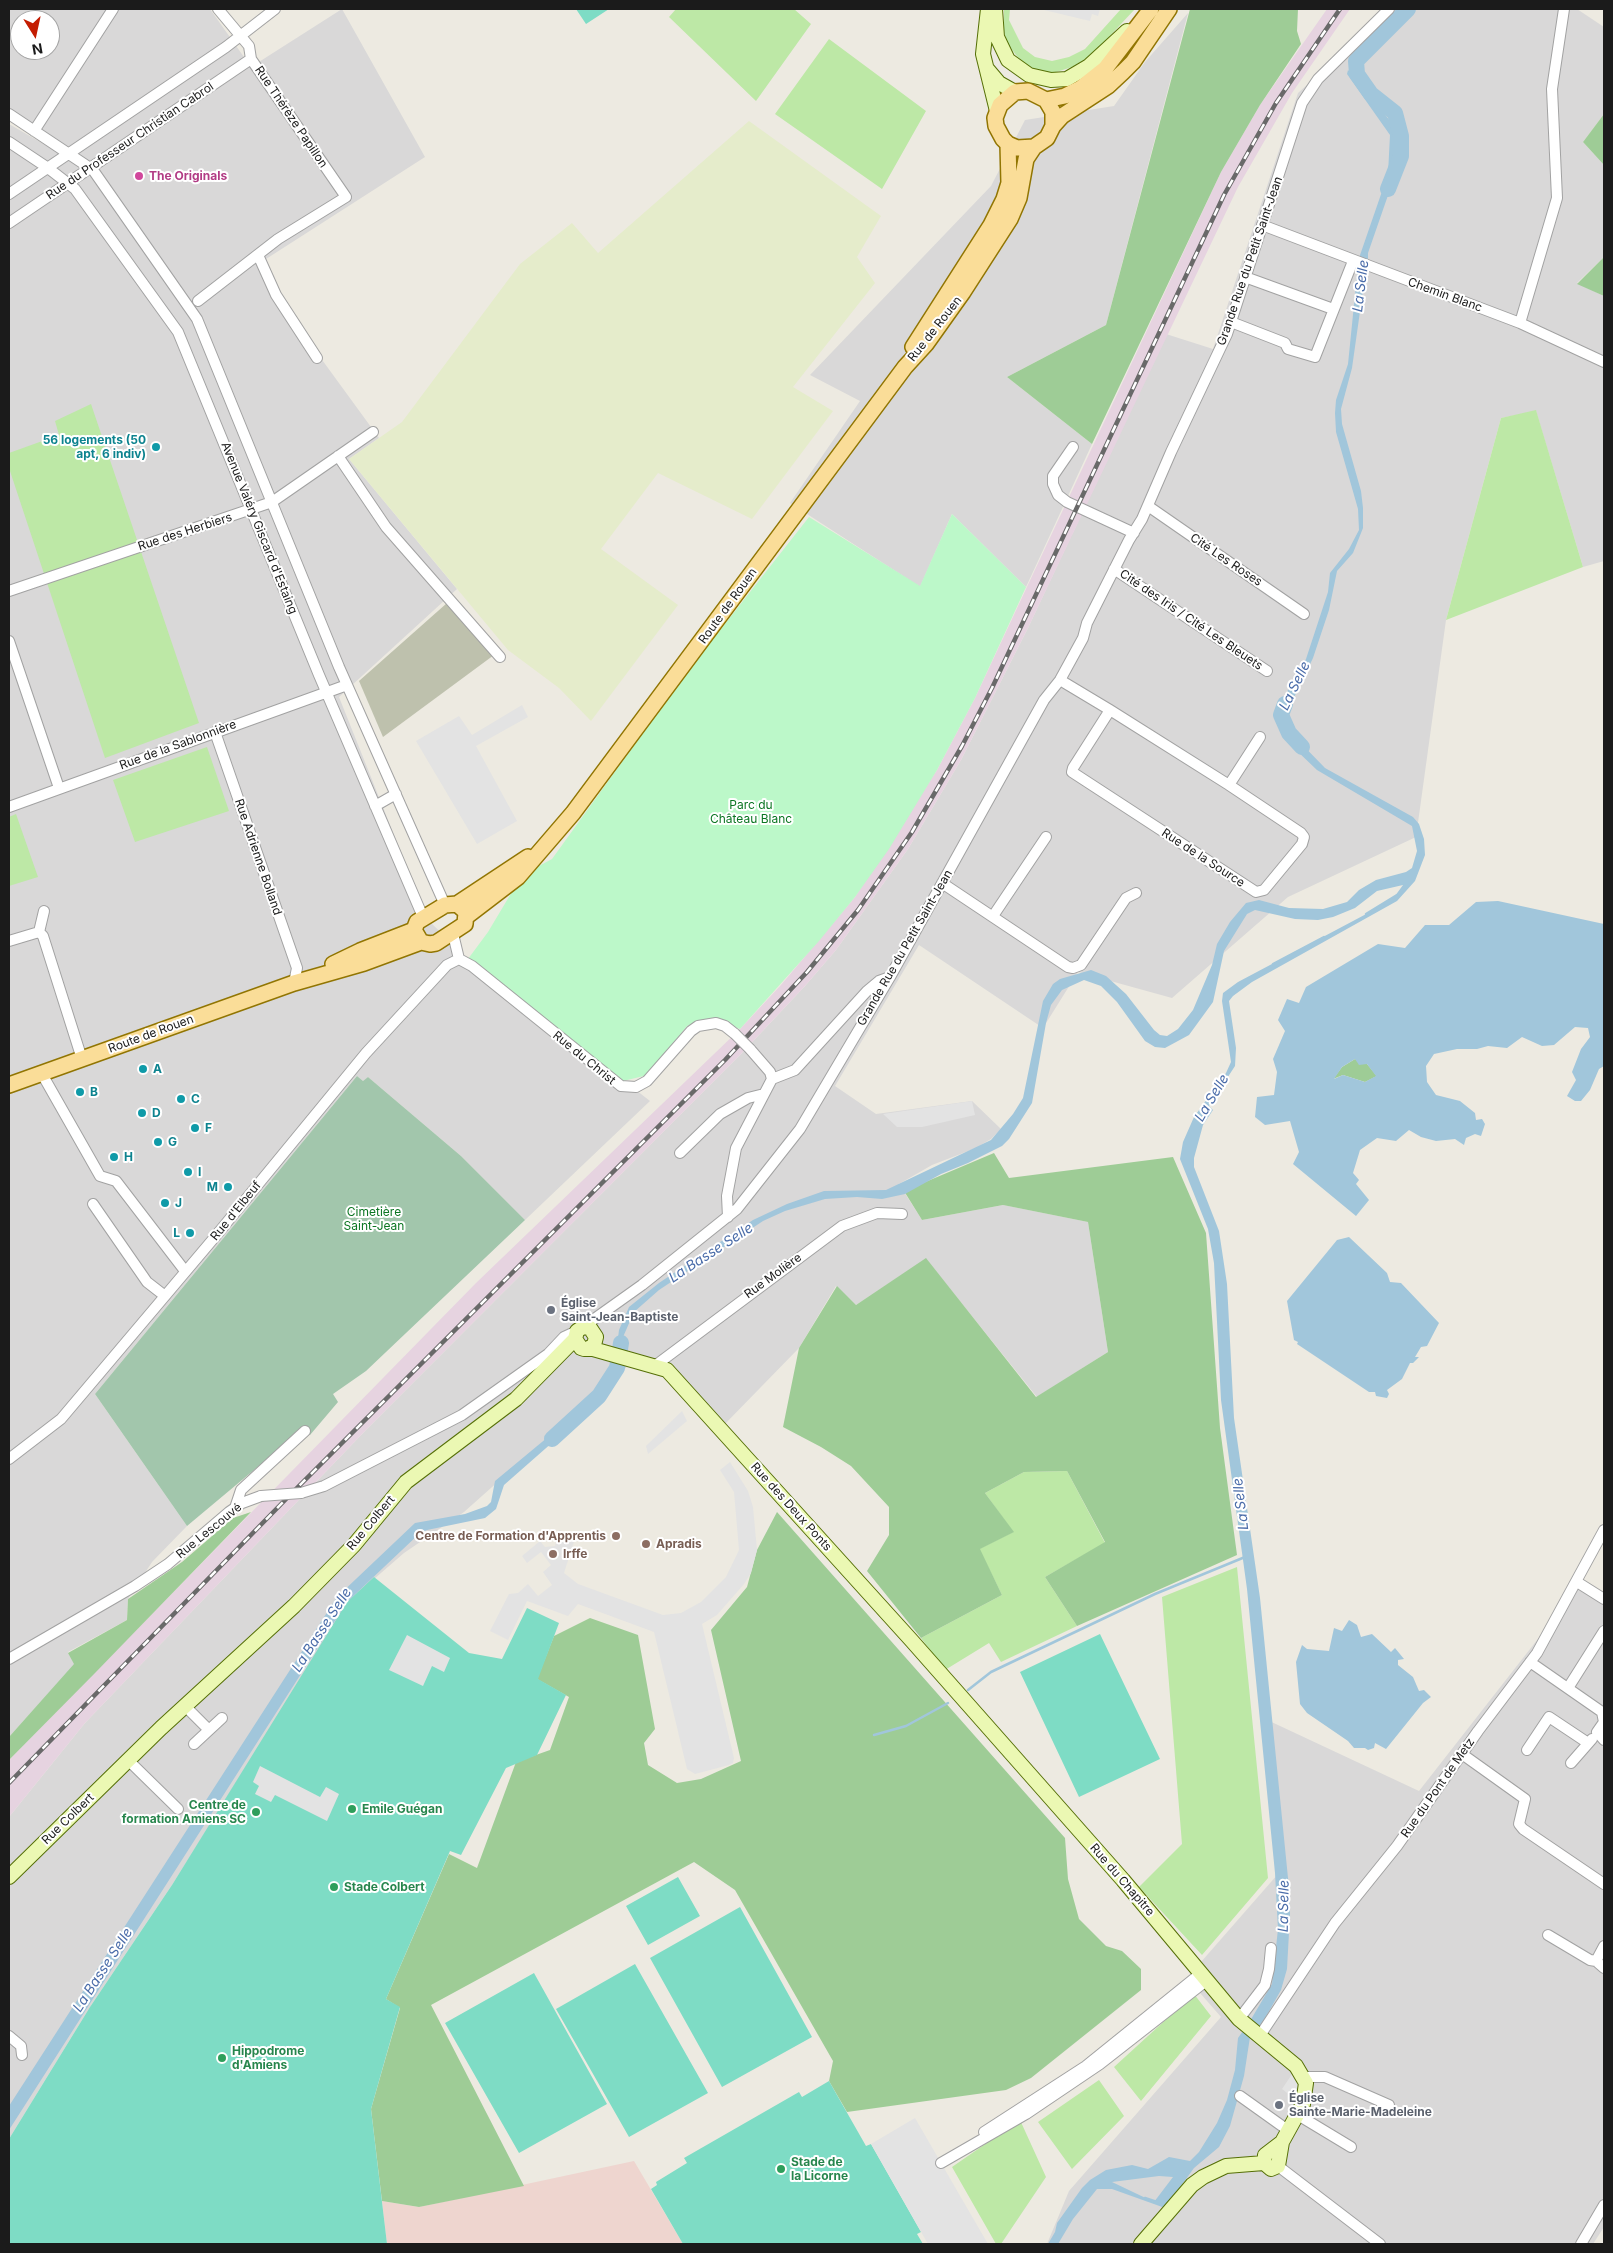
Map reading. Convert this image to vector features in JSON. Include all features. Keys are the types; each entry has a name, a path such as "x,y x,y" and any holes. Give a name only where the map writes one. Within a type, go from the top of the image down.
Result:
{"main road":[{"path":"1046,100 1065,96 1081,88 1105,69 1150,9"},
{"path":"1053,126 1053,112 1046,100 1035,92 1015,92 1004,99 997,110 996,126 998,133 1008,144 1017,148 1034,147 1047,138 1053,126 1062,116 1108,86 1133,62 1170,9"},
{"name":"Rue de Rouen","path":"905,367 912,348 991,225 1004,199 1010,182 1008,144"},
{"name":"Rue de Rouen","path":"905,367 922,349 949,312 1010,219 1019,198 1026,159 1034,147"},
{"name":"Route de Rouen","path":"9,1085 294,983 360,951 418,936 430,944 436,943 453,934 465,924 466,916 518,877 548,843 648,715 905,367"},
{"name":"Route de Rouen","path":"423,917 451,904 548,843"},
{"path":"451,904 463,908 466,916"},
{"path":"418,936 417,922 423,917"}],"street":[{"path":"34,131 113,9"},
{"name":"Rue Thérèze Papillon","path":"218,9 249,46 251,59 346,197 278,239 258,255"},
{"path":"9,194 241,36 275,9"},
{"path":"988,9 983,54 997,110"},
{"path":"995,9 997,37 1008,60 1029,75 1051,80 1067,78 1089,66 1150,9"},
{"name":"Grande Rue du Petit Saint-Jean","path":"584,1338 609,1309 728,1217 747,1199 797,1134 890,977 1040,708 1060,680 1083,638 1088,623 1114,569 1148,506 1231,322 1297,112 1307,93 1331,65 1389,9"},
{"path":"1520,323 1557,198 1552,89 1564,9"},
{"name":"Rue du Professeur Christian Cabrol","path":"9,223 251,59"},
{"path":"987,70 999,83 1015,92"},
{"path":"9,114 90,168"},
{"name":"Avenue Valéry Giscard d'Estaing","path":"9,142 75,189 178,332 327,693 423,917"},
{"name":"Avenue Valéry Giscard d'Estaing","path":"90,168 197,318 348,685 396,794 451,904"},
{"name":"Chemin Blanc","path":"1262,225 1355,262 1520,323 1604,362"},
{"path":"198,301 258,255 276,295 317,358"},
{"path":"1231,322 1285,343 1288,349 1315,357 1342,286 1355,262"},
{"path":"1245,276 1333,309"},
{"name":"Rue des Herbiers","path":"9,592 272,502 373,432"},
{"path":"1073,447 1054,476 1053,484 1058,495 1066,502 1134,533"},
{"path":"338,456 386,527 500,657"},
{"name":"Cité Les Roses","path":"1148,506 1304,614"},
{"name":"Cité des Iris / Cité Les Bleuets","path":"1114,569 1267,671"},
{"path":"9,641 60,788"},
{"name":"Rue de la Source","path":"1060,680 1110,710 1301,832 1304,837 1302,844 1260,892 1256,892 1072,772 1110,710"},
{"name":"Rue de la Sablonnière","path":"9,807 348,685"},
{"name":"Rue Adrienne Bolland","path":"215,732 297,968 294,983"},
{"path":"1229,786 1260,737"},
{"path":"375,806 396,794"},
{"path":"993,916 1046,837"},
{"path":"942,883 1068,967 1074,968 1081,965 1126,898 1136,893"},
{"path":"39,932 44,912"},
{"path":"9,942 39,932"},
{"path":"39,932 43,936 82,1059"},
{"path":"453,934 459,959"},
{"name":"Rue du Christ","path":"459,959 472,966 620,1086 636,1087 647,1081 691,1031 706,1023 721,1024 735,1034 770,1072 772,1079"},
{"name":"Rue d'Elbeuf","path":"9,1459 61,1419 393,1022 447,965 459,959"},
{"path":"728,1217 726,1201 734,1152 772,1079 795,1070 867,991 878,981 890,977"},
{"path":"42,1074 100,1176 116,1181 185,1271"},
{"path":"680,1153 720,1114 748,1098 764,1094"},
{"path":"93,1204 147,1282 165,1296"},
{"name":"Rue Molière","path":"656,1365 842,1226 877,1213 902,1214"},
{"name":"Rue Lescouvé","path":"9,1659 54,1635 156,1572 234,1508 261,1496 301,1493 324,1486 462,1415 548,1354 564,1338 584,1338"},
{"path":"564,1350 584,1338"},
{"name":"Rue des Deux Ponts","path":"584,1338 608,1353 656,1365 667,1370 957,1692"},
{"name":"Rue Lescouvé","path":"548,1354 564,1350"},
{"name":"Rue Colbert","path":"9,1877 128,1760 301,1599 354,1545 406,1482 516,1399 564,1350"},
{"path":"234,1508 241,1490 305,1431"},
{"name":"Rue du Pont de Metz","path":"1250,2029 1397,1846 1530,1662 1577,1582 1604,1530"},
{"path":"1577,1582 1604,1599"},
{"path":"1568,1688 1604,1631"},
{"path":"1530,1662 1602,1712 1604,1722 1601,1736 1588,1743 1571,1763"},
{"name":"Rue du Chapitre","path":"957,1692 1141,1901 1203,1977 1250,2029 1292,2063 1304,2077"},
{"path":"185,1706 208,1730"},
{"path":"1527,1750 1549,1716 1588,1743"},
{"path":"194,1744 222,1718"},
{"path":"1462,1754 1525,1799 1519,1824 1523,1829 1604,1884"},
{"path":"128,1760 178,1809"},
{"path":"1548,1935 1590,1960 1596,1961 1604,1968"},
{"path":"1596,1961 1604,1946"},
{"path":"1250,2029 1265,1985 1271,1948"},
{"path":"942,2163 1026,2114 1100,2064 1203,1977"},
{"path":"9,2036 21,2046 22,2055"},
{"path":"1273,2160 1298,2116 1306,2089 1304,2077 1324,2077 1389,2105"},
{"path":"1240,2096 1285,2136"},
{"path":"1298,2116 1351,2147"},
{"path":"1141,2244 1192,2185 1203,2177 1226,2166 1273,2160 1380,2244"},
{"path":"1581,2244 1604,2205"}],"shaded area":[{"path":"9,9 210,9 251,67 342,9 425,157 266,259 285,309 379,438 349,459 457,589 339,697 428,920 468,959 650,1101 525,1220 461,1156 368,1077 363,1081 357,1076 95,1394 187,1526 152,1562 128,1599 127,1620 68,1652 75,1664 9,1737 9,124 61,154 9,118"},
{"path":"1100,9 1098,16 1092,14 1090,21 1044,10"},
{"path":"1327,9 1350,9 1292,93 1238,187 1028,628 961,760 908,849 836,950 742,1053 364,1432 85,1723 9,1817 9,1760 476,1283 740,1029 781,985 855,897 937,770 975,698 1221,172 1260,105"},
{"path":"1391,9 1577,9 1604,27 1604,114 1583,142 1604,165 1604,257 1577,283 1604,296 1604,561 1583,567 1536,411 1501,418 1446,620 1416,837 1288,897 1172,998 1078,972 1043,1028 919,945 835,1086 876,1114 972,1101 1001,1129 991,1139 976,1148 932,1165 899,1184 922,1220 1003,1205 1088,1222 1108,1352 1037,1397 926,1259 856,1305 836,1286 799,1348 722,1427 661,1373 629,1365 464,1512 404,1553 351,1599 172,1885 90,2007 9,2139 9,1817 85,1723 364,1432 742,1053 836,950 908,849 961,760 1028,628 1166,334 1213,349 1298,93"},
{"path":"1188,13 1106,325 1007,377 1092,444 1026,587 952,514 920,587 790,503 860,401 810,375 991,186 1025,120 1114,106 1145,62"},
{"path":"749,121 881,216 857,257 875,283 793,387 833,411 752,519 658,473 601,549 678,605 591,721 559,688 508,650 349,459 402,422 520,264 572,223 598,253"},
{"path":"447,603 494,655 383,737 359,681"},
{"path":"522,705 528,717 476,746 517,821 477,844 416,741 459,716 472,735"},
{"path":"972,1101 975,1115 922,1127 897,1127 883,1114"},
{"path":"682,1411 687,1421 648,1454 646,1446"},
{"path":"730,1462 748,1491 753,1507 757,1550 751,1573 744,1584 717,1615 702,1624 734,1758 733,1763 729,1765 695,1774 687,1769 654,1632 578,1604 568,1616 527,1601 508,1640 490,1631 509,1594 518,1593 528,1584 538,1596 552,1585 543,1572 551,1565 541,1552 527,1563 522,1556 540,1541 545,1547 555,1546 559,1530 576,1535 564,1573 578,1584 663,1615 681,1613 701,1602 726,1577 739,1550 734,1492 720,1470"},
{"path":"1584,1580 1604,1593 1604,2227 1593,2244 1047,2244 1069,2191 1221,2017 1187,1978 1278,1874 1263,1718 1419,1791"},
{"path":"407,1635 450,1658 444,1672 432,1666 423,1686 389,1670"},
{"path":"260,1766 320,1797 326,1787 339,1794 327,1821 275,1795 271,1802 255,1794 259,1786 253,1782"},
{"path":"1294,2071 1301,2084 1298,2107 1289,2101 1291,2096 1282,2089"},
{"path":"915,2118 988,2244 928,2244 871,2144"},
{"path":"634,2161 683,2244 387,2244 382,2201 419,2207"}],"green space":[{"path":"576,9 609,9 586,24"},
{"path":"676,9 794,9 811,24 756,101 669,17"},
{"path":"1004,9 1010,9 1009,20 1023,48 1035,57 1052,61 1069,57 1085,49 1121,9 1135,9 1092,55 1072,67 1053,73 1038,73 1024,64 1007,43 1004,31"},
{"path":"1190,9 1298,9 1297,31 1301,44 1260,105 1221,172 1092,444 1007,377 1106,325"},
{"path":"829,39 926,111 882,189 775,114"},
{"path":"1604,114 1604,165 1583,142"},
{"path":"1604,257 1604,296 1577,284"},
{"path":"91,404 199,723 105,758 9,468 9,453 59,435 55,421"},
{"path":"1536,410 1583,567 1446,620 1501,418"},
{"name":"Parc du Château Blanc","path":"952,514 1026,587 975,698 937,770 889,849 855,897 819,941 740,1029 710,1018 687,1026 648,1075 623,1081 468,959 488,932 522,875 552,859 684,676 809,517 920,586"},
{"path":"207,747 229,811 135,842 113,780"},
{"path":"16,814 38,877 9,886 9,817"},
{"path":"1355,1059 1367,1064 1377,1076 1365,1082 1343,1075 1333,1079 1342,1067"},
{"name":"Cimetière Saint-Jean","path":"357,1076 363,1081 368,1077 461,1156 525,1220 366,1371 333,1394 338,1402 310,1435 303,1429 187,1526 95,1394"},
{"path":"994,1153 1009,1178 1173,1157 1206,1233 1220,1428 1237,1555 1077,1626 1045,1577 1105,1542 1067,1471 1024,1472 985,1493 1014,1532 980,1549 1002,1595 921,1638 867,1571 889,1535 889,1507 851,1466 821,1447 783,1427 799,1348 837,1286 856,1305 926,1258 1036,1397 1108,1352 1088,1222 1003,1205 922,1220 904,1191"},
{"path":"1067,1471 1105,1543 1045,1577 1077,1626 1001,1662 989,1643 945,1670 921,1638 1002,1595 979,1549 1013,1532 985,1493 1024,1472"},
{"path":"251,1512 9,1760 9,1737 74,1664 68,1653 127,1620 128,1599 182,1562 233,1518"},
{"path":"777,1512 1065,1838 1068,1879 1079,1919 1106,1946 1122,1951 1141,1969 1141,1990 1031,2078 1006,2090 847,2112 829,2081 833,2061 735,1890 694,1862 431,2005 524,2186 419,2207 382,2201 371,2109 400,2008 386,1999 449,1854 477,1868 516,1762 550,1750 569,1697 537,1679 554,1636 590,1618 638,1635 655,1729 644,1743 648,1765 677,1783 701,1779 741,1761 711,1630 747,1587 757,1550"},
{"path":"1237,1567 1268,1878 1202,1955 1139,1887 1182,1844 1162,1597"},
{"path":"374,1577 469,1653 502,1659 527,1608 559,1623 538,1679 566,1695 537,1755 506,1768 461,1855 450,1851 386,1999 400,2007 371,2109 387,2244 9,2244 9,2139 90,2007 172,1885 347,1602"},
{"path":"1100,1634 1160,1759 1079,1797 1020,1672"},
{"path":"678,1877 700,1916 648,1945 626,1906"},
{"path":"740,1907 812,2037 722,2087 650,1958"},
{"path":"635,1964 708,2093 629,2137 556,2009"},
{"path":"534,1973 607,2104 519,2153 445,2023"},
{"path":"1194,1994 1211,2016 1141,2101 1114,2067"},
{"path":"1099,2080 1124,2116 1072,2169 1038,2122"},
{"name":"Stade de la Licorne","path":"829,2081 866,2146 871,2144 921,2232 917,2234 923,2244 683,2244 651,2189 657,2185 656,2182 687,2163 684,2158 799,2092 802,2097"},
{"path":"1020,2120 1046,2177 1001,2244 996,2244 952,2167"}],"water":[{"path":"1348,70 1391,122 1397,137 1394,178 1368,253 1368,262 1359,258 1388,174 1390,135 1347,74"},
{"path":"1358,265 1366,269 1352,368 1341,409 1342,424 1361,491 1363,528 1353,553 1337,571 1329,610 1313,658 1284,718 1288,730 1325,768 1413,817 1419,824 1424,839 1425,855 1415,881 1397,901 1252,982 1229,1001 1236,1048 1235,1066 1209,1106 1213,1110 1203,1125 1194,1158 1194,1167 1219,1231 1227,1284 1234,1418 1260,1598 1289,1888 1290,1914 1287,1969 1281,1990 1259,2029 1250,2021 1272,1984 1278,1929 1275,1873 1247,1589 1221,1400 1214,1263 1208,1229 1180,1159 1183,1142 1194,1117 1226,1073 1231,1062 1222,1001 1223,993 1238,982 1370,912 1395,896 1403,885 1377,891 1355,908 1333,917 1318,920 1295,919 1255,910 1247,914 1224,951 1213,1002 1189,1035 1165,1048 1155,1047 1145,1041 1117,1002 1101,986 1084,980 1062,990 1051,1005 1046,1023 1032,1103 1009,1139 1002,1146 941,1174 905,1194 882,1199 857,1197 825,1199 785,1211 763,1221 659,1290 634,1312 623,1337 624,1356 616,1354 619,1330 629,1307 659,1283 753,1220 787,1204 824,1191 886,1190 991,1140 1013,1114 1023,1098 1043,1001 1053,984 1060,979 1091,970 1106,976 1126,994 1154,1030 1160,1035 1167,1036 1178,1029 1193,1010 1212,965 1217,944 1230,922 1246,903 1259,900 1289,908 1323,909 1347,902 1359,890 1376,880 1406,872 1412,868 1417,851 1412,826 1317,770 1295,749 1275,719 1288,690 1306,659 1328,592 1330,573 1349,549 1359,530 1358,509 1336,432 1335,413 1336,400 1348,364"},
{"path":"1498,901 1604,924 1604,1066 1599,1069 1590,1090 1581,1101 1575,1101 1567,1096 1576,1080 1572,1072 1581,1049 1590,1037 1588,1028 1575,1027 1554,1045 1542,1046 1522,1037 1507,1048 1488,1046 1477,1049 1457,1049 1434,1054 1426,1066 1427,1082 1436,1095 1460,1101 1475,1113 1476,1120 1482,1119 1485,1124 1481,1136 1475,1134 1466,1138 1464,1145 1455,1139 1436,1141 1421,1137 1409,1130 1396,1141 1377,1138 1360,1150 1353,1173 1359,1180 1356,1184 1369,1200 1356,1216 1293,1164 1299,1152 1290,1121 1265,1125 1255,1117 1257,1097 1274,1095 1277,1072 1273,1059 1285,1031 1278,1020 1287,999 1299,1003 1306,987 1378,944 1405,948 1425,925 1449,925 1476,902","holes":["1355,1059 1359,1065 1367,1064 1376,1076 1365,1082 1343,1075 1334,1079 1342,1067"]},
{"path":"1349,1237 1387,1273 1390,1282 1401,1283 1439,1323 1427,1346 1421,1347 1415,1357 1419,1357 1413,1363 1410,1363 1402,1379 1387,1390 1389,1394 1387,1398 1376,1396 1375,1392 1369,1392 1297,1344 1298,1342 1294,1340 1287,1301 1337,1240"},
{"path":"566,1422 570,1427 504,1485 496,1509 485,1518 420,1533 347,1602 9,2130 9,2106 337,1597 415,1523 465,1514 487,1506 491,1502 495,1481"},
{"path":"1349,1620 1357,1625 1361,1637 1372,1634 1391,1652 1395,1648 1404,1659 1398,1660 1398,1665 1413,1677 1419,1691 1424,1690 1431,1697 1423,1703 1386,1749 1375,1743 1374,1748 1368,1750 1365,1748 1354,1748 1348,1741 1307,1713 1300,1704 1296,1662 1302,1645 1307,1649 1329,1651 1334,1628 1342,1631"},
{"path":"1243,2031 1250,2037 1244,2076 1230,2126 1219,2147 1194,2168 1165,2208 1112,2189 1097,2189 1073,2219 1058,2244 1048,2244 1055,2232 1057,2223 1082,2188 1090,2180 1106,2170 1132,2165 1148,2169 1169,2157 1190,2161 1199,2152 1217,2123 1227,2100 1235,2070 1238,2038","holes":["1159,2176 1173,2177 1154,2202 1112,2182"]}],"waterway":[{"name":"La Selle","path":"1388,189 1401,156 1401,136 1395,113 1371,94 1357,74 1356,61 1408,9"},
{"name":"La Selle","path":"1285,704 1281,715 1289,733 1302,747"},
{"name":"La Selle","path":"1366,914 1397,895"},
{"name":"La Selle","path":"1273,964 1324,937"},
{"name":"La Basse Selle","path":"552,1439 599,1396 617,1368 621,1343"},
{"path":"968,1690 991,1672 1155,1594 1245,1557"},
{"path":"874,1735 906,1726 948,1703"},
{"path":"1145,2198 1157,2202"}],"railway":[{"path":"9,1783 287,1498 725,1060 807,972 858,910 912,832 962,746 992,688 1224,195 1276,103 1340,9"}],"place":[{"name":"The Originals","path":"139,176"},
{"name":"56 logements (50 apt, 6 indiv)","path":"156,447"},
{"name":"A","path":"143,1069"},
{"name":"B","path":"80,1092"},
{"name":"C","path":"181,1099"},
{"name":"D","path":"142,1113"},
{"name":"F","path":"195,1128"},
{"name":"G","path":"158,1142"},
{"name":"H","path":"114,1157"},
{"name":"I","path":"188,1172"},
{"name":"M","path":"228,1187"},
{"name":"J","path":"165,1203"},
{"name":"L","path":"190,1233"},
{"name":"Église Saint-Jean-Baptiste","path":"551,1310"},
{"name":"Centre de Formation d'Apprentis","path":"616,1536"},
{"name":"Apradis","path":"646,1544"},
{"name":"Irffe","path":"553,1554"},
{"name":"Emile Guégan","path":"352,1809"},
{"name":"Centre de formation Amiens SC","path":"256,1812"},
{"name":"Stade Colbert","path":"334,1887"},
{"name":"Hippodrome d'Amiens","path":"222,2058"},
{"name":"Église Sainte-Marie-Madeleine","path":"1279,2105"},
{"name":"Stade de la Licorne","path":"781,2169"}]}
